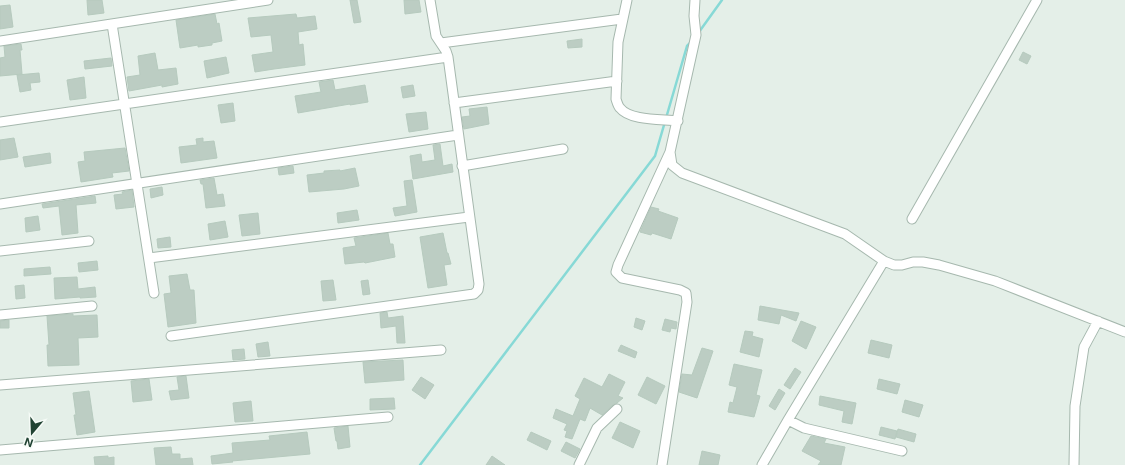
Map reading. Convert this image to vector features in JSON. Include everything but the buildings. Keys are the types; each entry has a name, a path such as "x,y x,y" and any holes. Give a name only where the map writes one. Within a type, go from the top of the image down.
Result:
{"street":[{"path":"0,41 112,24 222,3 268,0"},
{"path":"171,336 474,294 478,290 479,284 448,57 446,51 436,36 430,0"},
{"path":"627,0 618,42 616,99 620,108 630,115 640,118 678,121"},
{"path":"662,465 687,302 686,293 680,290 622,278 616,272 670,152 696,35 694,16 695,0"},
{"path":"912,219 1037,0"},
{"path":"441,43 622,19"},
{"path":"112,24 154,293"},
{"path":"0,122 448,57"},
{"path":"454,103 617,80"},
{"path":"0,204 458,135"},
{"path":"462,166 563,149"},
{"path":"670,152 672,165 682,173 845,234 884,261 894,265 923,262 995,281 1125,332"},
{"path":"149,258 470,217"},
{"path":"0,252 89,242"},
{"path":"762,465 884,261"},
{"path":"0,315 92,306"},
{"path":"1074,465 1075,406 1084,347 1098,321"},
{"path":"0,385 441,350"},
{"path":"579,465 597,428 617,409"},
{"path":"0,450 388,417"},
{"path":"788,420 804,428 902,451"}],"waterway":[{"path":"699,32 722,0"},
{"path":"420,465 655,156 687,46 691,42"}]}
